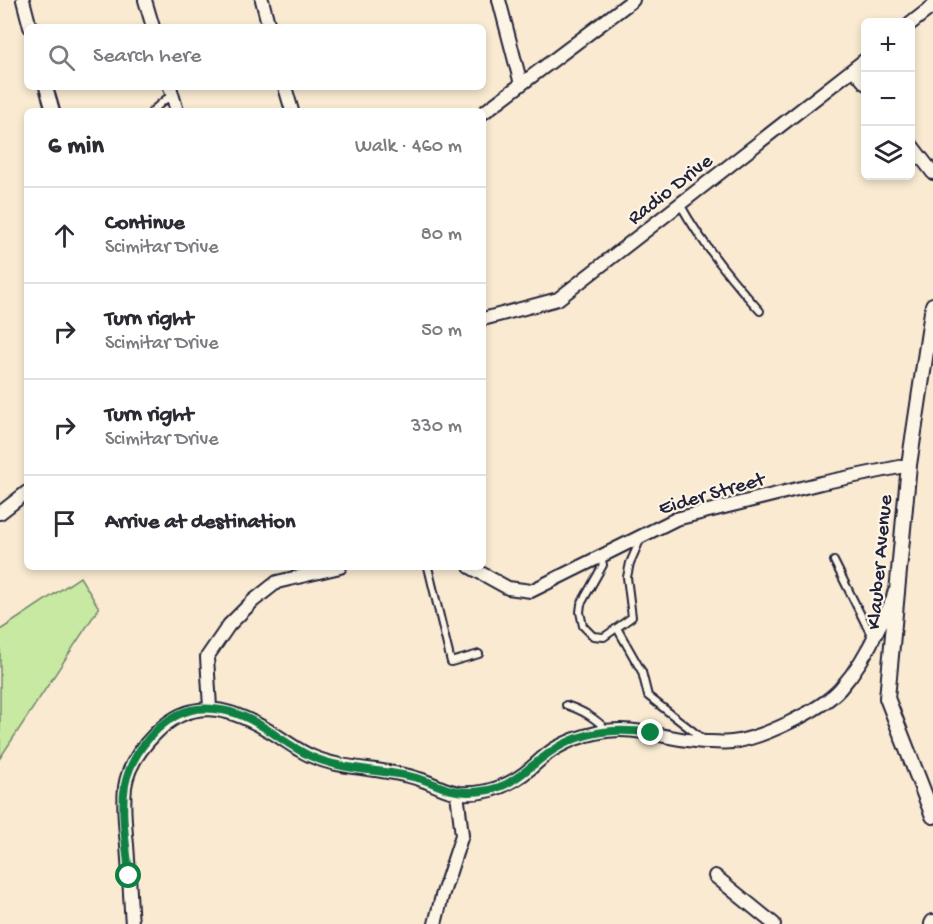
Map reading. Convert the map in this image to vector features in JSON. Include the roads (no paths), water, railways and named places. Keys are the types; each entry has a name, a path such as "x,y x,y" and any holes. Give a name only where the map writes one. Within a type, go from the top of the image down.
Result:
{"street":[{"path":"23,0 29,24"},
{"path":"145,0 152,24"},
{"path":"262,0 268,24"},
{"path":"499,0 521,84"},
{"path":"486,111 633,0"},
{"path":"915,20 933,6"},
{"name":"Radio Drive","path":"486,318 558,299 861,63"},
{"path":"853,69 861,78"},
{"path":"47,90 52,108"},
{"path":"286,90 291,108"},
{"path":"172,92 176,108"},
{"path":"915,150 933,173"},
{"name":"Klauber Avenue","path":"933,305 909,465 887,698 933,816"},
{"name":"Eider Street","path":"475,570 508,588 531,591 676,519 821,483 909,465"},
{"path":"0,513 24,494"},
{"path":"210,708 207,657 229,625 253,601 277,582 327,570"},
{"path":"132,924 124,813 125,785 134,760 146,743 169,719 190,710 210,708 233,713 264,728 311,757 346,766 419,778 441,789 457,792 483,792 504,786 521,777 554,749 576,739 633,730 670,739 734,742 803,716 838,691 860,662 893,599 898,574"},
{"path":"435,924 462,835 457,792"},
{"path":"715,876 774,924"}],"lane":[{"path":"156,108 172,92"},
{"path":"680,204 694,230 727,274 760,311"},
{"path":"601,555 603,565 581,604 580,612 583,626 593,636 604,637 632,617 627,577 630,562 642,535"},
{"path":"834,561 873,640"},
{"path":"429,570 451,662 479,654"},
{"path":"617,628 642,672 648,696 707,742"},
{"path":"566,705 595,717 609,732"}]}
